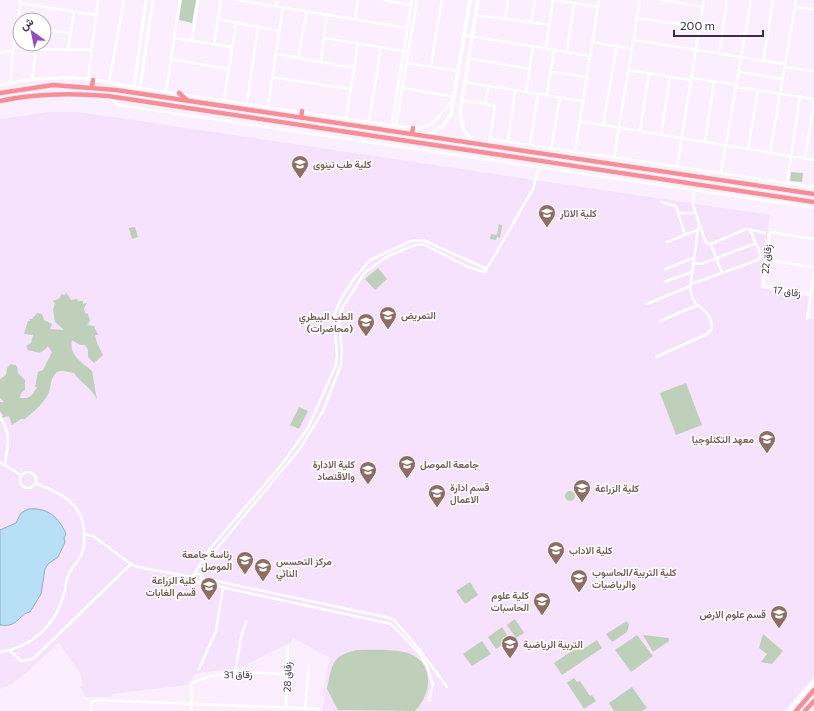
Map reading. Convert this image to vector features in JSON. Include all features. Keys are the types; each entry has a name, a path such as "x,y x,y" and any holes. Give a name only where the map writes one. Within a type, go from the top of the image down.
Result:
{"highway":[{"path":"90,80 92,87"},
{"path":"0,93 53,85 92,87 814,194"},
{"path":"21,89 23,97"},
{"path":"0,101 23,97 74,93 108,96 414,143 543,166 612,172 814,202"},
{"path":"179,93 187,100"},
{"path":"301,118 302,111"},
{"path":"260,120 261,112"},
{"path":"412,134 413,128"},
{"path":"412,149 414,143"},
{"path":"516,150 517,143"},
{"path":"612,172 613,165"},
{"path":"808,193 812,187"},
{"path":"768,202 769,196"},
{"path":"796,711 814,690"},
{"path":"805,711 814,701"}],"main road":[{"path":"426,136 439,129 446,123 452,114 470,0"},
{"path":"475,143 462,127 460,114 478,0"},
{"path":"789,711 814,681"}],"street":[{"path":"90,80 91,50 98,0"},
{"path":"110,83 124,0"},
{"path":"134,87 146,0"},
{"path":"140,88 153,0"},
{"path":"166,91 180,0"},
{"path":"192,40 198,0"},
{"path":"214,44 221,0"},
{"path":"237,0 252,1 408,28"},
{"path":"276,6 277,0"},
{"path":"355,19 358,0"},
{"path":"382,0 411,5"},
{"path":"392,124 412,0"},
{"path":"396,125 417,0"},
{"path":"431,66 442,0"},
{"path":"505,20 508,0"},
{"path":"531,23 535,0"},
{"path":"546,48 554,0 598,7"},
{"path":"574,152 599,0"},
{"path":"614,158 640,0"},
{"path":"661,0 700,6"},
{"path":"677,167 704,0"},
{"path":"719,54 728,0"},
{"path":"721,173 751,0"},
{"path":"763,61 773,0"},
{"path":"770,153 796,0"},
{"path":"19,12 21,2 96,15"},
{"path":"567,52 574,3"},
{"path":"268,106 283,7"},
{"path":"795,7 814,9"},
{"path":"298,58 306,11"},
{"path":"68,49 74,12"},
{"path":"410,13 414,14"},
{"path":"321,62 327,14"},
{"path":"476,15 549,25"},
{"path":"636,18 700,27"},
{"path":"218,19 280,31"},
{"path":"224,100 236,23"},
{"path":"247,103 258,27"},
{"path":"52,31 71,33"},
{"path":"464,35 590,56"},
{"path":"174,38 232,47"},
{"path":"324,38 404,51"},
{"path":"633,40 696,49 814,71"},
{"path":"592,42 632,49"},
{"path":"346,118 358,44"},
{"path":"526,92 533,46"},
{"path":"603,125 617,46"},
{"path":"369,121 381,48"},
{"path":"52,49 91,50"},
{"path":"547,95 554,49"},
{"path":"0,53 12,51 10,83"},
{"path":"32,80 36,52"},
{"path":"276,54 354,68"},
{"path":"468,58 529,69"},
{"path":"171,60 228,69"},
{"path":"406,62 459,71"},
{"path":"628,70 714,82 800,96 814,100 805,158"},
{"path":"551,72 586,77"},
{"path":"739,72 782,79"},
{"path":"640,131 649,73"},
{"path":"272,77 350,89"},
{"path":"661,135 670,77"},
{"path":"0,85 32,80 90,80 413,128 422,128 430,124 438,118 454,98 403,88"},
{"path":"464,82 582,101"},
{"path":"705,142 714,82"},
{"path":"485,104 489,86"},
{"path":"508,142 515,90"},
{"path":"748,149 758,90"},
{"path":"530,145 538,94"},
{"path":"108,96 118,105 412,149 543,166 814,208"},
{"path":"787,183 800,96"},
{"path":"551,148 560,98"},
{"path":"461,100 495,106 488,146"},
{"path":"579,121 814,160"},
{"path":"490,139 812,187"},
{"path":"198,582 202,577 205,566 218,547 299,450 323,411 341,365 342,351 339,322 341,310 357,282 370,267 405,249 423,244 468,267 485,272 533,190 543,166"},
{"path":"694,190 693,202 706,243 711,244 746,230 765,233"},
{"path":"661,202 676,206 686,234"},
{"path":"679,213 696,213"},
{"path":"656,357 707,334 712,329 708,315 693,299 691,285 693,258 699,222"},
{"path":"667,242 698,230"},
{"path":"647,304 691,285 758,260 761,255 750,230"},
{"name":"زقاق 22","path":"763,286 769,235 771,232 814,239"},
{"path":"429,701 433,684 427,666 418,652 393,626 194,581 193,575 217,539 301,440 318,409 337,360 334,320 336,310 353,280 367,263 411,241 423,240 487,269"},
{"path":"693,263 701,264 756,243"},
{"path":"711,244 722,273"},
{"path":"665,269 693,258"},
{"path":"766,260 814,267"},
{"path":"367,263 370,267"},
{"path":"664,282 692,272"},
{"path":"807,319 814,274"},
{"name":"زقاق 17","path":"763,286 811,295"},
{"path":"660,320 699,304"},
{"path":"318,409 323,411"},
{"path":"0,416 10,441 5,464"},
{"path":"0,462 22,476"},
{"path":"26,472 33,474 36,478 35,483 32,487 24,486 21,483 22,476 26,472"},
{"path":"0,652 21,646 34,639 56,615 63,599 67,579 83,549 83,525 79,512 71,501 62,494 35,483"},
{"path":"84,534 93,536 131,564 138,567 193,575 198,573 202,577 390,618 395,621 420,649 447,687"},
{"path":"8,650 21,661 33,660 131,564"},
{"path":"200,669 216,631 223,588"},
{"path":"235,673 241,637 246,622"},
{"name":"زقاق 28","path":"286,708 288,647"},
{"path":"304,708 309,665"},
{"name":"زقاق 31","path":"191,704 192,683 207,676 235,673 287,674"},
{"path":"91,711 91,702 97,700 304,708 319,710"},
{"path":"191,704 191,711"}],"shaded area":[{"name":"جامعة الموصل","path":"49,112 76,112 106,116 770,215 760,288 810,296 808,319 814,320 814,676 784,711 322,711 325,698 322,696 330,658 293,638 291,642 240,668 198,673 193,676 194,677 187,685 112,694 111,697 86,697 80,687 83,686 80,673 59,643 12,684 0,689 0,119"}],"green space":[{"path":"182,0 196,0 192,23 179,20"},
{"path":"791,172 803,173 802,182 790,181"},
{"path":"499,224 502,225 500,238 497,237 496,240 490,239 491,234 497,235"},
{"path":"135,227 138,237 132,239 129,228"},
{"path":"378,268 387,279 375,290 365,279"},
{"path":"66,292 71,300 77,299 78,301 83,301 83,304 87,303 84,308 90,321 87,325 94,326 98,335 95,335 103,355 94,363 88,357 88,350 85,345 80,345 72,340 72,350 74,354 92,371 97,400 89,388 79,380 74,373 60,371 54,375 51,381 49,393 40,405 25,419 21,419 12,425 9,416 1,418 3,415 0,411 0,402 4,402 0,398 0,379 6,375 7,368 11,364 17,366 18,373 25,380 25,390 21,393 20,398 27,398 32,395 37,387 35,387 38,372 43,370 52,352 48,346 41,352 28,350 26,346 31,343 33,335 24,334 28,321 30,321 29,319 32,319 37,313 42,314 44,320 52,324 50,329 64,330 55,322 53,310 55,304 53,301 60,298 61,294 65,295"},
{"path":"686,383 702,425 676,435 660,393"},
{"path":"299,407 308,411 299,429 290,425"},
{"path":"568,491 572,491 575,496 572,501 568,501 565,498 565,494"},
{"path":"470,582 478,595 465,604 456,591"},
{"path":"515,619 524,633 516,638 507,625"},
{"path":"627,621 629,625 627,632 612,642 606,634"},
{"path":"502,627 510,640 496,649 488,637"},
{"path":"763,634 783,651 772,664 761,662 767,654 759,648"},
{"path":"637,635 653,656 631,672 615,650"},
{"path":"643,635 669,638 669,641 653,652"},
{"path":"597,640 602,648 562,675 554,663 579,646 582,650"},
{"path":"482,641 491,654 472,666 463,654"},
{"path":"357,650 386,650 404,652 421,661 426,668 428,685 426,694 415,711 338,710 327,689 330,674 337,658 348,652"},
{"path":"574,678 577,682 580,681 590,696 592,695 596,701 584,709 567,683"},
{"path":"632,687 647,708 642,711 614,711 609,703"}],"water":[{"path":"28,509 41,510 52,514 60,523 66,534 64,538 65,542 58,557 48,564 45,569 41,594 30,612 26,613 11,624 0,625 0,530 16,523 21,513"}],"place":[{"name":"كلية طب نينوى","path":"300,179"},
{"name":"كلية الاثار","path":"547,228"},
{"name":"التمريض","path":"388,330"},
{"name":"الطب البيطري (محاضرات)","path":"366,337"},
{"name":"معهد التكنلوجيا","path":"767,454"},
{"name":"جامعة الموصل","path":"407,479"},
{"name":"كلية الادارة والاقتصاد","path":"368,485"},
{"name":"كلية الزراعة","path":"582,503"},
{"name":"قسم ادارة الاعمال","path":"437,508"},
{"name":"كلية الاداب","path":"556,565"},
{"name":"رئاسة جامعة الموصل","path":"245,575"},
{"name":"مركز التحسس النائي","path":"263,582"},
{"name":"كلية التربية/الحاسوب والرياضيات","path":"579,593"},
{"name":"كلية الزراعة قسم الغابات","path":"209,601"},
{"name":"كلية علوم الحاسبات","path":"542,616"},
{"name":"قسم علوم الارض","path":"779,629"},
{"name":"التربية الرياضية","path":"510,659"}]}
